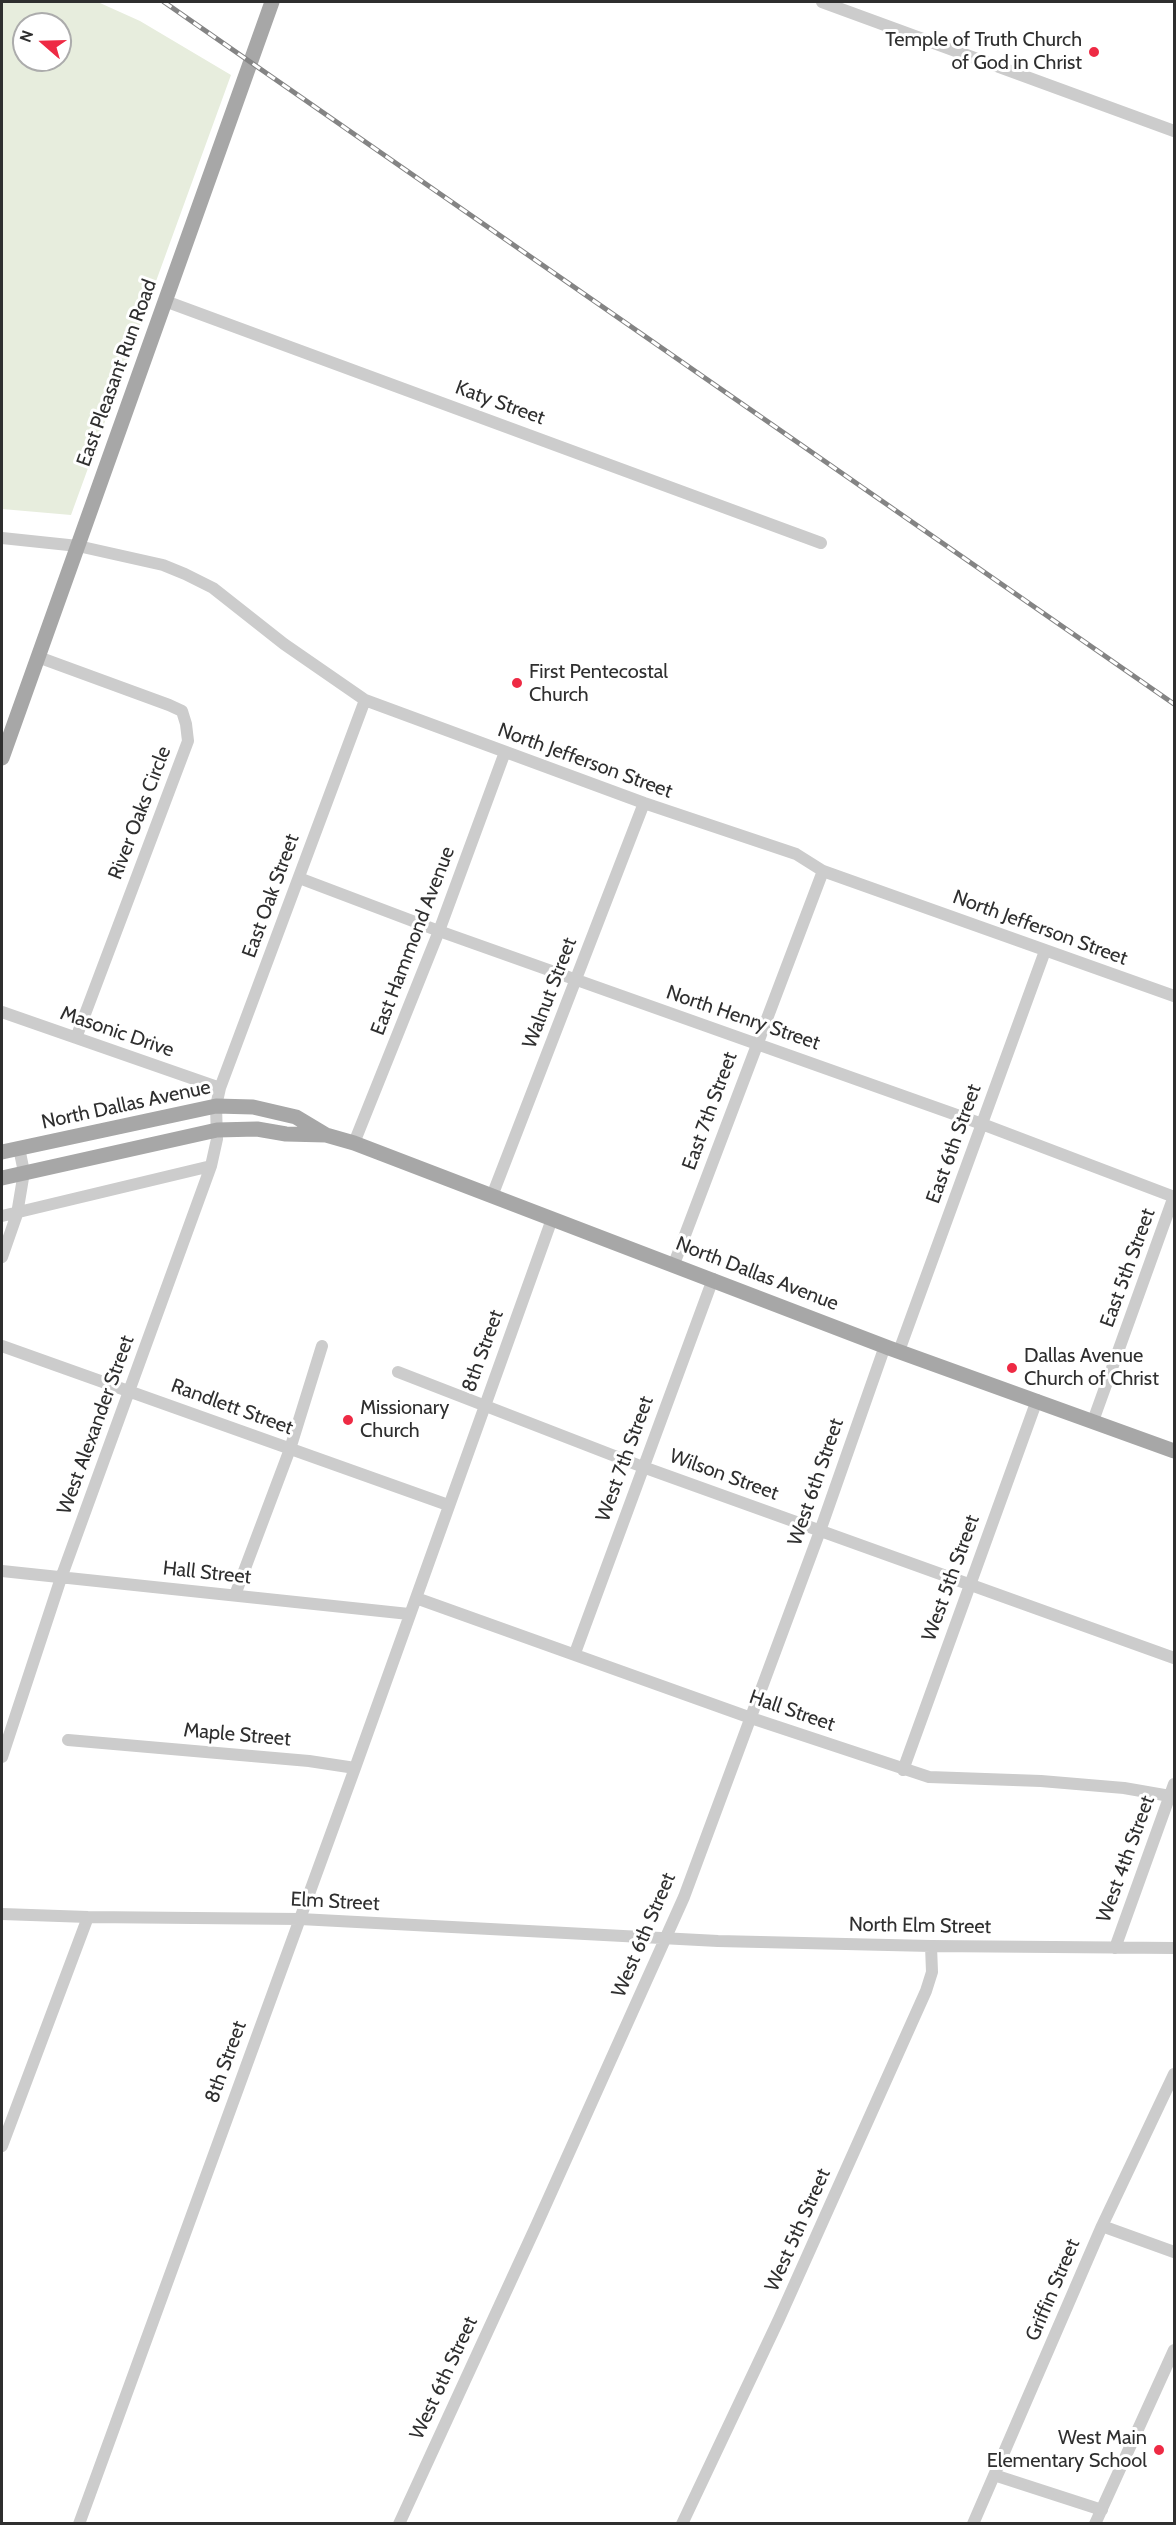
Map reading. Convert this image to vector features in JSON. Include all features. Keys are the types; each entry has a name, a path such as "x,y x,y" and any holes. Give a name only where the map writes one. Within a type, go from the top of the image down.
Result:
{"main road":[{"name":"East Pleasant Run Road","path":"2,758 272,2"},
{"name":"North Dallas Avenue","path":"2,1152 216,1106 254,1107 296,1117 326,1135"},
{"name":"North Dallas Avenue","path":"2,1178 216,1130 257,1129 286,1134 326,1135 354,1143 892,1348 1174,1450"}],"street":[{"path":"822,2 1174,131"},
{"name":"Katy Street","path":"165,301 821,543"},
{"name":"North Jefferson Street","path":"2,538 78,546 163,566 185,574 213,588 284,644 365,700 644,803 796,854 823,871 1174,996"},
{"name":"River Oaks Circle","path":"38,657 182,711 188,741 76,1038"},
{"name":"East Oak Street","path":"216,1106 220,1088 365,700"},
{"name":"East Hammond Avenue","path":"354,1143 439,931 506,752"},
{"name":"Walnut Street","path":"492,1196 644,803"},
{"name":"East 7th Street","path":"674,1264 823,871"},
{"name":"North Henry Street","path":"299,878 439,931 982,1124 1174,1197"},
{"name":"East 6th Street","path":"892,1348 982,1124 1045,951"},
{"name":"Masonic Drive","path":"2,1012 220,1088"},
{"name":"West Alexander Street","path":"2,1757 61,1578 211,1166 216,1130 216,1106"},
{"path":"2,1257 16,1214 24,1172 19,1148"},
{"path":"2,1216 211,1166"},
{"name":"East 5th Street","path":"1093,1421 1174,1197"},
{"name":"8th Street","path":"79,2523 355,1768 552,1219"},
{"name":"West 7th Street","path":"575,1653 713,1279"},
{"name":"Randlett Street","path":"2,1346 448,1505"},
{"path":"236,1595 290,1449 322,1346"},
{"name":"West 6th Street","path":"399,2523 684,1897 820,1531 892,1348"},
{"name":"Wilson Street","path":"398,1372 643,1467 1174,1658"},
{"name":"West 5th Street","path":"903,1770 1037,1400"},
{"name":"Hall Street","path":"2,1571 409,1614"},
{"name":"Hall Street","path":"416,1598 575,1653 751,1718 928,1777 1053,1782 1124,1788 1170,1796"},
{"name":"Maple Street","path":"68,1740 309,1761 355,1768"},
{"name":"West 4th Street","path":"1115,1947 1174,1784"},
{"name":"Elm Street","path":"2,1914 300,1919 666,1938"},
{"path":"2,2146 88,1917"},
{"name":"North Elm Street","path":"666,1938 931,1946 1174,1948"},
{"name":"West 5th Street","path":"682,2523 779,2319 926,1991 932,1972 931,1946"},
{"name":"Griffin Street","path":"973,2523 1102,2226 1174,2074"},
{"path":"1102,2226 1174,2252"},
{"path":"1095,2523 1174,2350"},
{"path":"994,2475 1102,2510"}],"green space":[{"path":"2,2 100,3 140,21 231,75 71,515 2,509"}],"railway":[{"path":"164,2 1174,704"}],"place":[{"name":"Temple of Truth Church of God in Christ","path":"1094,52"},
{"name":"First Pentecostal Church","path":"517,683"},
{"name":"Dallas Avenue Church of Christ","path":"1012,1368"},
{"name":"Missionary Church","path":"348,1420"},
{"name":"West Main Elementary School","path":"1159,2450"}]}
